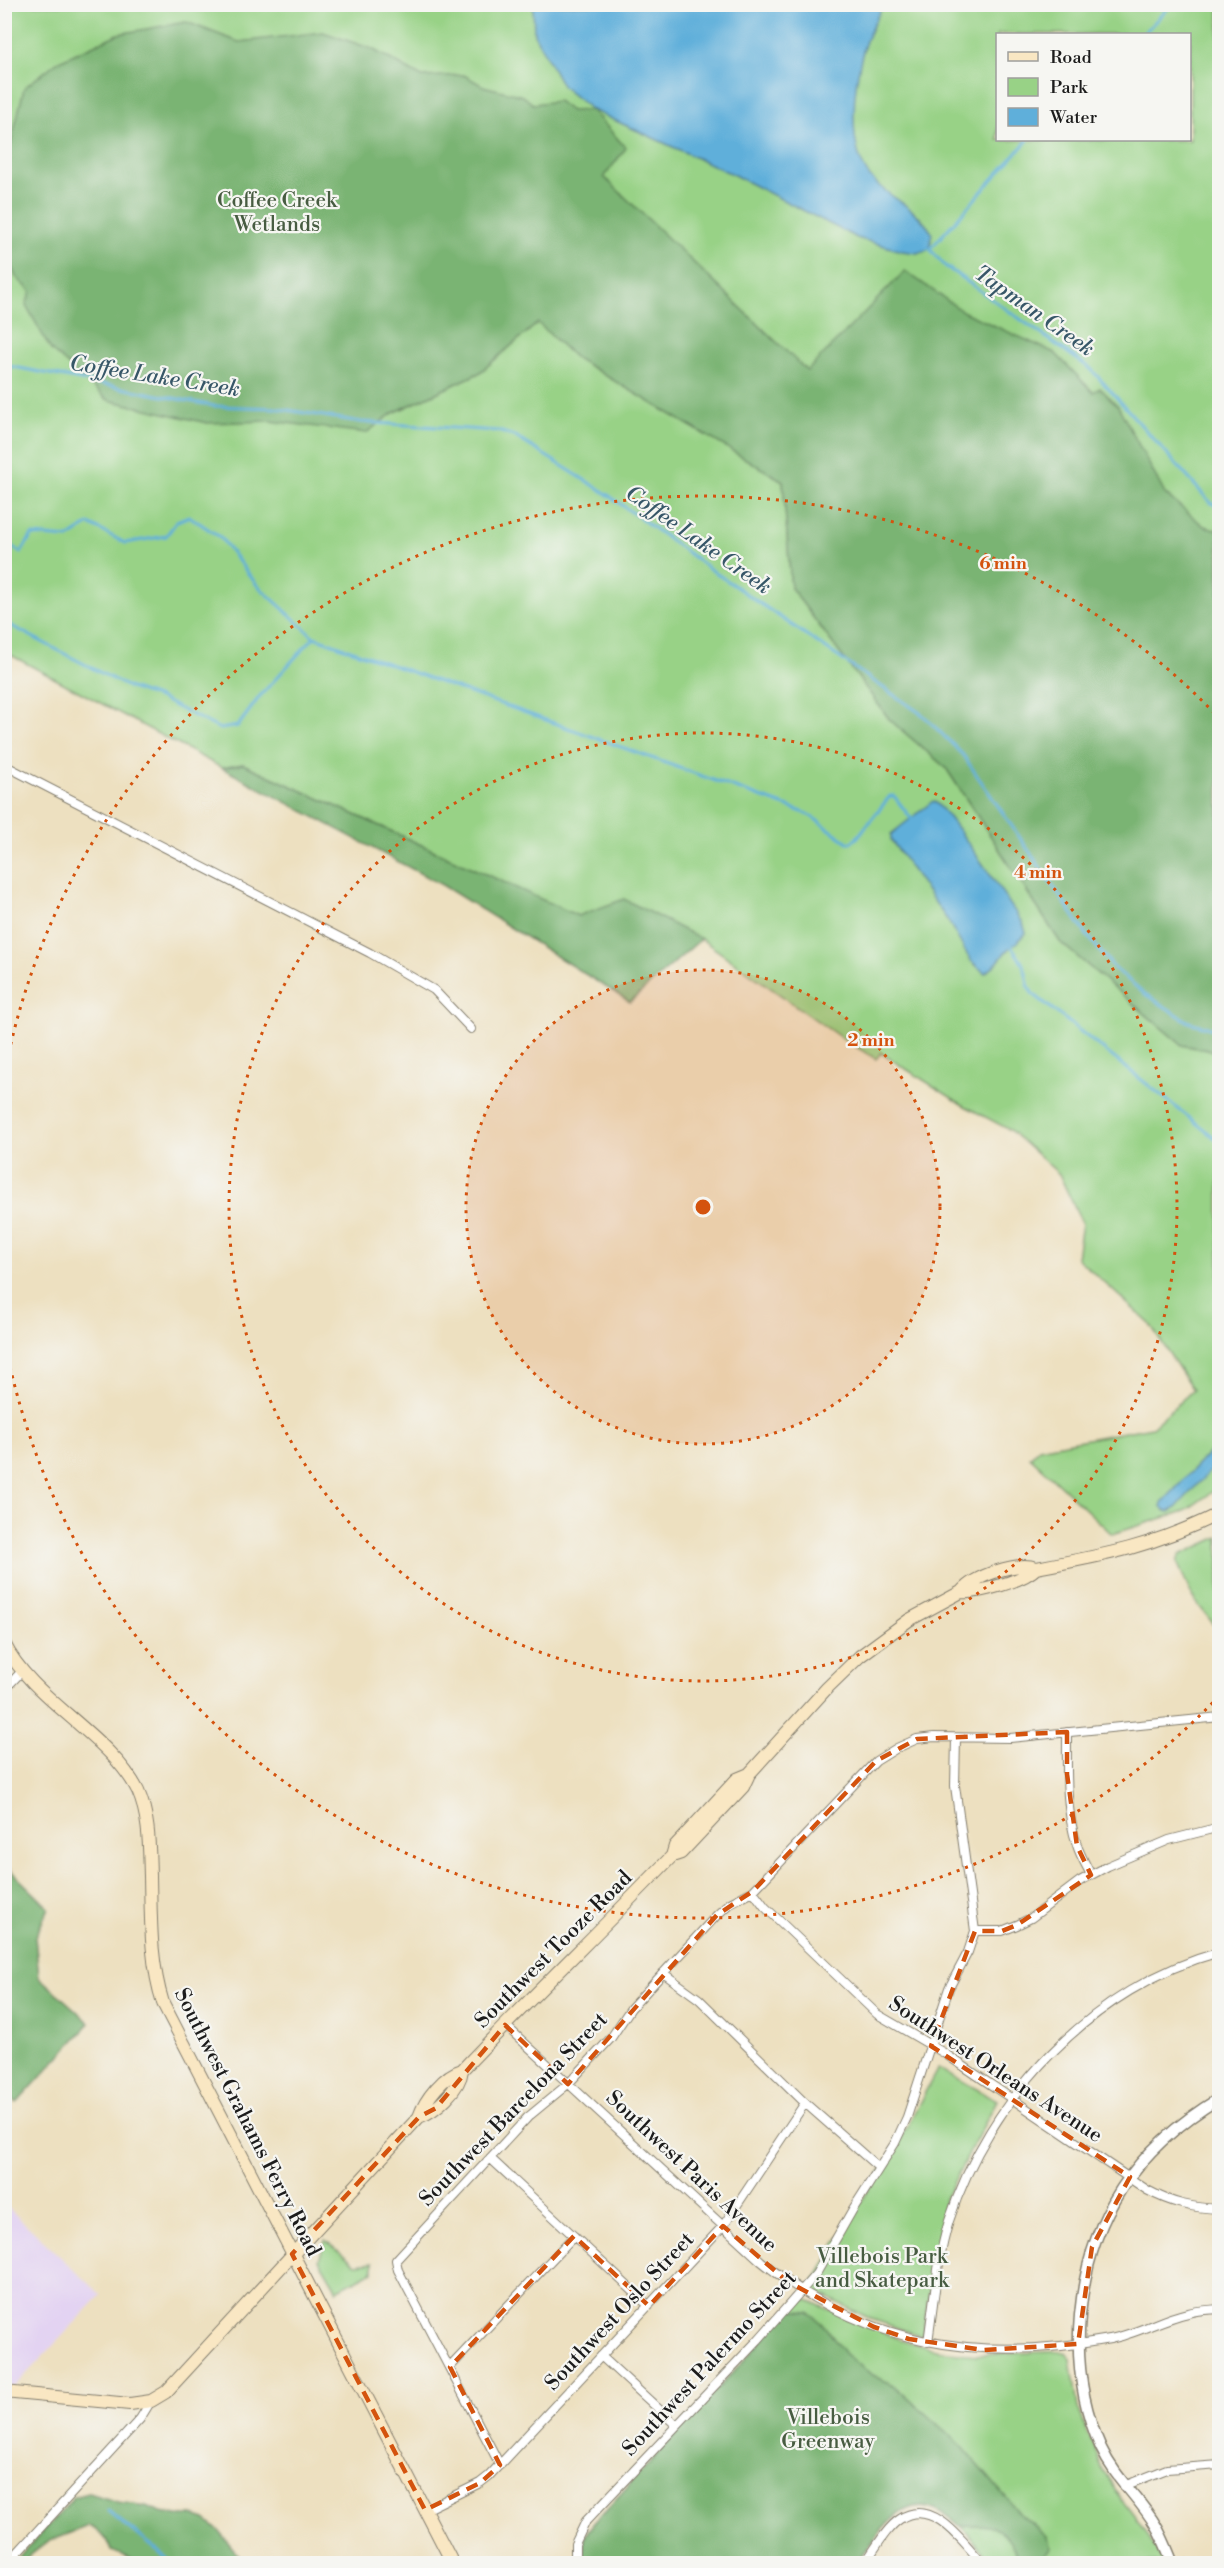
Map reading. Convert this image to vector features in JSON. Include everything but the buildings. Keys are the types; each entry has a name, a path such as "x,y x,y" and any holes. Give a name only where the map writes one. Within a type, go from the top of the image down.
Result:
{"main road":[{"name":"Southwest Tooze Road","path":"151,2401 166,2392 178,2380 419,2117 423,2105 453,2073 462,2070 672,1856 675,1846 737,1779 748,1774 827,1688 860,1656 909,1620 961,1592 968,1583 1026,1564 1036,1568 1108,1555 1154,1542 1220,1513"},
{"name":"Southwest Grahams Ferry Road","path":"4,1643 23,1670 117,1762 138,1792 147,1824 152,1951 164,2003 453,2564"},
{"path":"4,2392 130,2404 151,2401"}],"street":[{"path":"4,765 370,953 434,990 471,1029"},
{"path":"4,1690 23,1670"},
{"name":"Southwest Barcelona Street","path":"450,2367 396,2265 396,2260 403,2250 536,2110 568,2084 610,2038 631,2008 717,1915 730,1903 753,1891 876,1761 897,1748 918,1740 1010,1738 1220,1717"},
{"path":"1067,1732 1066,1774 1073,1829 1077,1846 1091,1875"},
{"name":"Southwest Palermo Street","path":"575,2564 575,2544 586,2521 802,2291 824,2264 895,2143 907,2117 949,1988 968,1952 975,1930 955,1786 956,1738"},
{"path":"975,1930 1002,1931 1017,1925 1091,1875 1133,1854 1169,1840 1220,1827"},
{"name":"Southwest Orleans Avenue","path":"753,1891 765,1906 877,2014 931,2046 1148,2190 1176,2204 1220,2209"},
{"path":"928,2342 940,2254 959,2192 978,2153 1012,2099 1066,2040 1112,2002 1166,1970 1220,1952"},
{"path":"663,1973 699,1999 805,2103 879,2168"},
{"name":"Southwest Paris Avenue","path":"505,2025 761,2261 802,2291 874,2327 928,2342 961,2348 1002,2350 1113,2339 1188,2312 1220,2310"},
{"path":"1173,2564 1156,2526 1124,2486 1102,2448 1087,2406 1078,2344 1084,2279 1092,2247 1110,2207 1130,2177 1179,2125 1220,2098"},
{"name":"Southwest Oslo Street","path":"425,2510 480,2483 500,2465 649,2306 723,2226 805,2103"},
{"path":"490,2158 649,2306"},
{"path":"500,2465 450,2367 574,2236"},
{"path":"601,2356 676,2425"},
{"path":"7,2564 140,2419 151,2401"},
{"path":"1124,2486 1167,2469 1220,2465"},
{"path":"864,2564 900,2519 921,2513 935,2517 954,2532 983,2564"}],"highlighted area":[{"path":"1067,1732 1067,1774 1077,1846 1091,1875 1017,1925 1002,1931 975,1931 931,2046 1130,2177 1092,2247 1078,2344 984,2350 909,2339 874,2327 788,2282 723,2226 649,2306 574,2236 450,2367 500,2465 480,2483 425,2510 292,2254 419,2117 436,2108 505,2025 568,2084 717,1915 753,1891 876,1761 917,1739"}],"shaded area":[{"path":"5,2205 101,2295 14,2387 5,2386"}],"green space":[{"name":"Coffee Creek Wetlands","path":"4,5 1219,5 1219,775 590,180 366,433 393,413 479,373 538,323 574,357 783,481 791,588 890,720 946,768 1060,942 1182,1045 1219,1052 1219,1487 1185,1511 1112,1534 1030,1457 1039,1448 1152,1427 1193,1390 1150,1324 1077,1258 1082,1223 1059,1174 1010,1130 963,1105 881,1053 876,1059 843,1039 701,939 624,900 578,916 243,764 222,768 5,652"},
{"name":"Coffee Creek Wetlands","path":"186,22 239,42 323,32 372,49 422,77 464,75 483,86 523,96 533,104 558,101 571,111 592,110 626,148 604,177 807,371 905,271 964,312 1055,353 1093,392 1100,388 1118,406 1165,494 1204,526 1219,530 1219,1052 1182,1045 1060,942 946,768 890,720 791,588 783,481 574,357 538,323 479,373 393,413 366,433 270,421 207,423 108,400 51,350 26,305 31,291 16,277 5,252 5,157 9,152 24,88 57,62 118,34"},
{"path":"243,764 578,916 624,899 701,939 630,1002 442,885 222,768"},
{"path":"1219,1537 1219,1631 1193,1598 1177,1562 1180,1555"},
{"path":"5,1865 49,1908 35,1937 39,1977 90,2023 17,2103 5,2092"},
{"name":"Villebois Park and Skatepark","path":"938,2068 997,2100 945,2199 922,2336 871,2319 810,2289 897,2145"},
{"path":"325,2240 356,2264 373,2262 373,2271 337,2290 319,2260"},
{"name":"Villebois Greenway","path":"806,2299 868,2327 911,2343 955,2353 979,2355 1065,2352 1071,2359 1078,2408 1103,2470 1164,2563 993,2563 974,2540 950,2517 936,2509 922,2505 908,2508 894,2517 856,2563 584,2564 584,2537 593,2524 798,2301"},
{"name":"Villebois Greenway","path":"790,2310 809,2312 823,2324 845,2354 871,2374 893,2385 961,2445 1020,2514 1047,2537 1051,2548 1038,2563 1022,2562 1005,2535 999,2530 984,2525 960,2526 942,2513 927,2507 913,2507 889,2522 856,2563 584,2564 584,2537 593,2524"},
{"path":"89,2493 118,2502 205,2520 220,2532 245,2563 140,2563 112,2551 103,2535 88,2526 49,2541 20,2563 13,2564 74,2497"}],"water":[{"path":"533,5 883,5 866,42 857,79 854,117 858,153 874,181 919,216 932,233 930,249 917,253 902,251 857,238 732,174 592,110 563,87 534,34"},
{"path":"933,801 964,837 1023,923 1026,933 985,973 971,961 948,921 891,840 891,834"},
{"path":"1219,1442 1219,1461 1175,1509 1169,1512 1163,1510 1161,1507 1163,1502"}],"waterway":[{"name":"Tapman Creek","path":"1144,33 1172,4"},
{"name":"Tapman Creek","path":"1027,141 930,249 945,266 1091,369 1210,502 1220,508"},
{"name":"Coffee Lake Creek","path":"4,365 214,406 275,408 361,422 498,431 514,436 604,492 710,569 923,715 963,755 1086,934 1114,968 1145,994 1189,1022 1220,1031"},
{"path":"4,541 21,553 32,535 68,538 89,524 125,543 166,536 177,521 189,516 220,537 257,585 314,637 808,814 849,843 856,839 890,796 894,796 913,821"},
{"path":"4,622 130,688 159,698 220,729 238,726 260,696 314,637"},
{"path":"1010,944 1024,966 1032,993 1220,1142"},
{"path":"108,2511 173,2564"}]}
